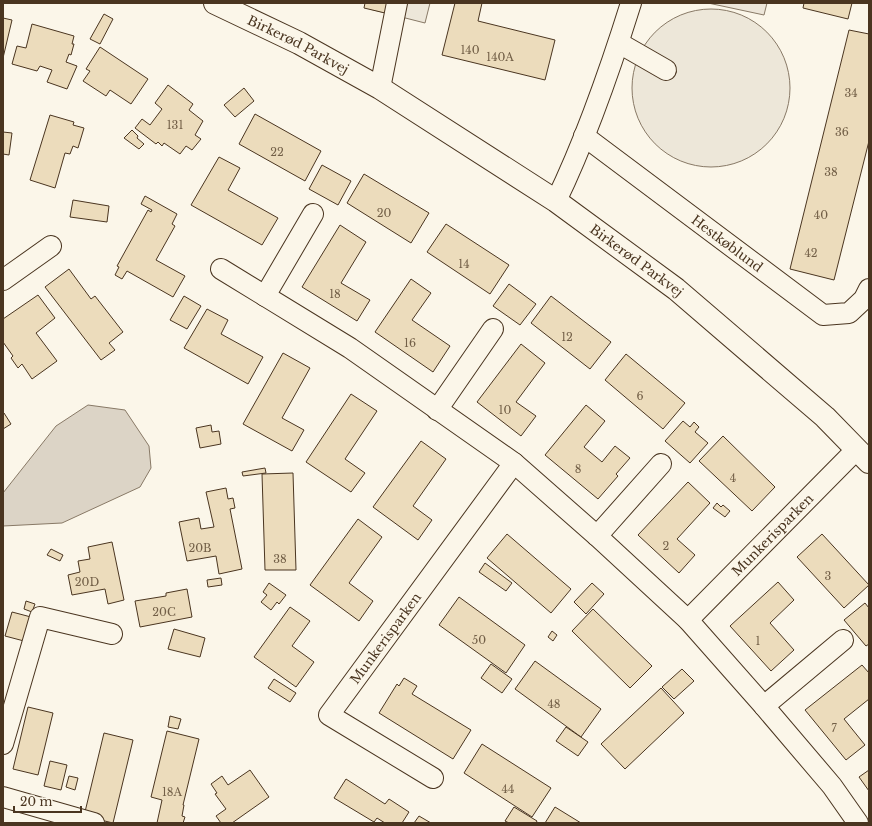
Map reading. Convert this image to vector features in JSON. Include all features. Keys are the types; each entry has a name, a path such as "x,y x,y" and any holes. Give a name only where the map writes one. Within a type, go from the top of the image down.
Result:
{"street":[{"name":"Birkerød Parkvej","path":"215,3 299,43 380,88 556,201 676,288 825,417 863,456"},
{"path":"380,88 397,3"},
{"path":"556,201 572,167 584,136 619,43 631,3"},
{"path":"619,43 666,70"},
{"name":"Hestkøblund","path":"584,136 823,315 849,313 864,299 869,289"},
{"path":"265,296 313,214"},
{"path":"3,280 51,246"},
{"path":"221,269 350,348 514,463 597,536 688,620 832,786 858,823"},
{"path":"437,410 493,329"},
{"name":"Munkerisparken","path":"688,620 863,456"},
{"name":"Munkerisparken","path":"433,778 329,715 514,463"},
{"path":"597,536 661,464"},
{"path":"3,744 40,617 112,634"},
{"path":"764,706 843,640"},
{"path":"3,797 94,823"}],"shaded area":[{"path":"371,3 430,3 425,23 370,9"},
{"path":"708,3 767,3 764,15"},
{"path":"719,9 734,12 748,18 767,32 777,44 787,65 790,88 787,111 777,132 767,144 755,154 734,164 719,167 703,167 688,164 667,154 655,144 645,132 635,111 633,103 632,80 635,65 645,44 655,32 667,22 688,12 696,10"},
{"path":"88,405 125,410 149,446 151,468 140,487 62,523 3,526 3,493 56,426"}],"building":[{"path":"365,3 388,3 385,13 364,8"},
{"path":"455,3 482,3 478,21 555,40 545,80 442,55"},
{"path":"804,3 852,3 848,19 803,8"},
{"path":"104,14 113,19 100,44 90,39"},
{"path":"3,18 12,20 3,58"},
{"path":"32,24 74,36 72,44 74,44 71,55 69,54 66,62 77,66 67,89 47,82 52,70 40,66 37,71 12,64 17,46 26,48"},
{"path":"849,30 869,34 869,141 834,280 790,269"},
{"path":"100,47 148,79 131,104 110,90 106,96 83,81 90,71 86,69"},
{"path":"168,85 193,104 189,110 203,121 195,135 201,139 192,150 186,146 180,154 164,143 162,146 158,142 156,144 135,128 142,119 150,125 162,109 155,103"},
{"path":"244,88 254,101 235,117 224,105"},
{"path":"255,114 321,151 305,181 239,144"},
{"path":"50,115 74,122 73,125 84,128 78,148 73,146 70,154 65,153 55,188 30,180"},
{"path":"132,130 138,136 137,138 144,144 139,149 124,138"},
{"path":"3,132 12,133 9,155 3,154"},
{"path":"219,157 240,168 228,190 278,218 262,245 191,205"},
{"path":"322,165 351,181 338,205 309,189"},
{"path":"364,174 429,213 411,243 347,203"},
{"path":"145,196 177,214 172,224 175,226 156,260 185,276 173,297 127,271 122,279 115,275 119,267 117,266 148,210 151,212 152,210 141,204"},
{"path":"73,200 109,206 107,222 70,217"},
{"path":"446,224 509,265 490,294 427,252"},
{"path":"340,225 366,242 341,283 370,300 357,321 302,287"},
{"path":"69,269 91,299 95,296 123,332 109,343 115,350 101,360 45,287"},
{"path":"411,279 431,293 412,320 450,346 433,372 375,332"},
{"path":"509,284 536,304 520,325 493,306"},
{"path":"38,295 55,318 36,333 57,361 32,379 22,364 18,368 11,358 13,356 3,342 3,319"},
{"path":"184,296 201,306 187,329 170,320"},
{"path":"551,296 611,342 590,369 531,323"},
{"path":"207,309 228,320 221,334 263,357 248,384 184,348"},
{"path":"521,344 545,363 516,402 536,416 521,436 477,402"},
{"path":"283,353 310,368 282,418 304,430 292,451 243,424"},
{"path":"626,354 685,403 663,429 605,380"},
{"path":"351,394 377,411 345,459 365,473 351,492 306,462"},
{"path":"586,405 605,421 584,447 602,462 615,446 630,458 616,474 618,476 598,499 545,455"},
{"path":"4,413 11,424 3,429 3,414"},
{"path":"683,421 690,427 694,422 699,427 695,432 708,443 690,463 665,441"},
{"path":"211,425 212,432 219,431 221,444 200,448 196,428"},
{"path":"723,436 775,487 752,511 699,461"},
{"path":"421,441 446,459 413,506 432,520 418,540 373,507"},
{"path":"265,468 266,473 243,476 242,472"},
{"path":"293,473 296,570 265,570 262,474"},
{"path":"688,482 710,503 677,539 695,555 679,573 638,535"},
{"path":"226,488 228,499 233,498 235,508 230,509 242,569 219,574 216,556 187,561 179,522 199,518 201,529 214,527 206,492"},
{"path":"717,503 721,507 723,505 730,511 725,517 713,508"},
{"path":"358,519 382,537 349,583 373,601 359,621 310,585"},
{"path":"507,534 571,589 551,613 487,558"},
{"path":"822,534 869,585 844,608 797,557"},
{"path":"112,542 124,600 108,604 105,589 72,595 68,575 80,572 78,561 90,559 88,547"},
{"path":"51,549 63,555 60,561 47,555"},
{"path":"485,563 512,583 506,591 479,572"},
{"path":"221,578 222,585 208,587 207,580"},
{"path":"778,582 794,600 770,623 794,650 771,671 730,626"},
{"path":"269,583 286,595 279,604 277,602 271,610 261,602 267,595 263,592"},
{"path":"592,583 604,594 586,614 574,602"},
{"path":"187,589 192,617 140,627 135,601 166,596 166,593"},
{"path":"459,597 525,645 506,673 439,625"},
{"path":"26,601 35,604 32,612 24,609"},
{"path":"865,603 869,608 869,644 866,646 844,620"},
{"path":"290,607 310,621 292,646 314,662 296,687 254,657"},
{"path":"593,609 652,666 630,688 572,631"},
{"path":"12,612 31,617 24,641 5,636"},
{"path":"174,629 205,638 200,657 168,649"},
{"path":"552,631 557,635 553,641 548,637"},
{"path":"535,661 601,709 581,737 515,689"},
{"path":"491,664 512,679 502,693 481,678"},
{"path":"862,665 869,673 869,699 844,719 865,745 846,760 805,710"},
{"path":"682,669 694,681 674,699 662,687"},
{"path":"404,678 417,686 412,694 471,730 453,759 379,713 397,684 399,686"},
{"path":"274,679 296,693 290,702 268,688"},
{"path":"661,688 684,713 625,769 601,744"},
{"path":"28,707 53,713 38,775 13,769"},
{"path":"170,716 181,719 178,729 168,727"},
{"path":"566,727 588,742 578,756 556,741"},
{"path":"167,731 199,739 183,805 182,816 185,817 183,823 157,823 162,800 151,797"},
{"path":"104,733 133,740 113,823 84,816"},
{"path":"482,744 551,788 532,817 464,773"},
{"path":"50,761 67,765 61,790 44,786"},
{"path":"250,770 269,797 232,823 221,823 216,816 226,809 215,794 217,793 211,784 222,776 228,785"},
{"path":"869,770 869,791 859,777"},
{"path":"69,776 78,778 75,790 66,787"},
{"path":"346,779 385,804 389,799 409,812 402,823 385,823 377,818 374,822 334,798"},
{"path":"514,807 537,821 536,823 509,823 505,821"},
{"path":"555,807 581,823 545,823"},
{"path":"419,816 431,823 414,823"}]}
